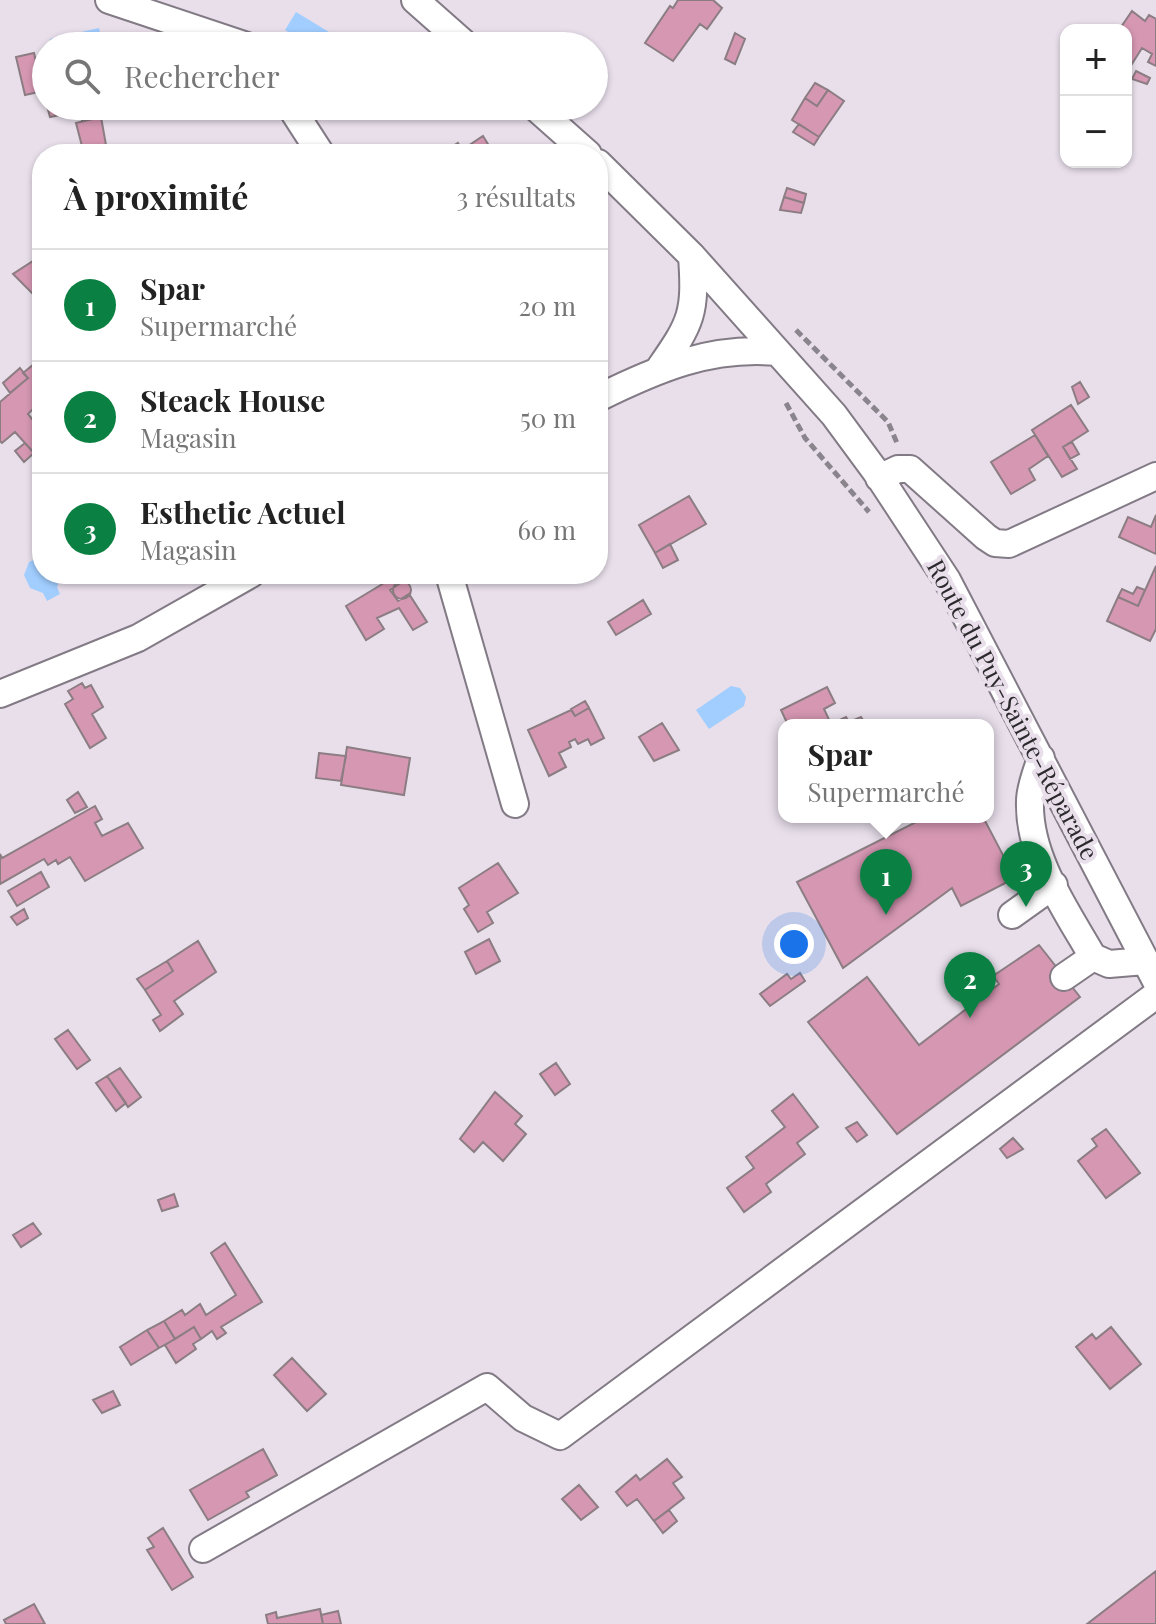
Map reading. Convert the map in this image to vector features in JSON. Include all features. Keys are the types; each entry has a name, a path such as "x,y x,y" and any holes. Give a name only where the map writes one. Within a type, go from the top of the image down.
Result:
{"street":[{"path":"109,0 205,32"},
{"path":"415,0 451,32"},
{"path":"299,120 315,144"},
{"path":"550,120 577,144"},
{"name":"Route du Puy-Sainte-Réparade","path":"608,173 692,256 834,415 879,478 947,580 1151,971"},
{"path":"659,369 683,335 695,306 692,256"},
{"path":"608,393 659,369 707,354 743,349 777,352"},
{"path":"879,478 898,469 910,469 986,537 995,543 1009,544 1156,476"},
{"path":"0,694 138,638 233,584"},
{"path":"452,584 515,804"},
{"path":"1041,758 1030,797 1031,826 1040,858 1093,957 1109,964 1151,971"},
{"path":"1012,915 1054,885"},
{"path":"1064,977 1093,957"},
{"path":"203,1549 487,1387 523,1418 560,1436 1156,995"}],"water":[{"path":"296,12 329,32 288,32 285,30"},
{"path":"32,561 32,584 58,584 60,594 47,601 43,593 30,588 24,575"},
{"path":"731,686 740,688 746,697 744,706 709,729 696,710"}],"building":[{"path":"678,0 713,0 722,8 707,29 700,24 673,61 645,43 670,6 673,8"},
{"path":"1132,11 1145,21 1149,15 1156,19 1156,66 1148,62 1152,54 1142,48 1132,64 1132,24 1123,24"},
{"path":"735,33 745,39 735,64 725,59"},
{"path":"32,53 32,93 25,95 16,57"},
{"path":"1136,71 1150,78 1147,84 1132,79"},
{"path":"815,83 828,90 817,106 805,98"},
{"path":"828,90 844,101 819,137 792,120 805,98 817,106"},
{"path":"102,120 106,144 81,144 76,123"},
{"path":"799,124 819,137 814,145 793,132"},
{"path":"483,136 488,144 471,144"},
{"path":"787,188 806,194 804,203 784,197"},
{"path":"784,197 804,203 801,213 780,210"},
{"path":"32,262 32,293 13,274"},
{"path":"32,366 32,410 28,414 32,419 32,451 15,432 2,443 0,441 0,402 28,378 23,373"},
{"path":"20,368 28,378 10,393 3,383"},
{"path":"1080,382 1089,397 1078,404 1072,387"},
{"path":"1071,405 1088,431 1063,447 1077,469 1062,477 1032,430"},
{"path":"1035,435 1048,456 1029,469 1035,480 1011,494 991,462"},
{"path":"1072,442 1079,454 1070,459 1063,447"},
{"path":"25,443 32,455 24,462 15,451"},
{"path":"689,496 706,524 655,553 639,525"},
{"path":"1156,515 1156,554 1119,537 1128,517 1151,527"},
{"path":"670,544 678,560 663,568 655,553"},
{"path":"1156,566 1156,629 1150,641 1107,621 1118,597 1138,606"},
{"path":"382,584 399,584 390,590 398,601 409,594 427,622 413,630 399,608 377,618 384,629 366,640 346,606"},
{"path":"396,584 410,586 410,594 406,598 398,598 394,594"},
{"path":"1137,587 1145,590 1138,606 1118,597 1122,589 1133,594"},
{"path":"643,600 651,614 616,635 608,622"},
{"path":"82,683 85,688 91,685 103,707 92,714 106,738 90,748 65,704 73,699 68,691"},
{"path":"827,687 835,703 824,709 829,719 785,719 781,710"},
{"path":"585,701 589,708 575,716 571,709"},
{"path":"589,708 604,738 591,745 588,739 578,744 575,739 569,742 571,747 559,753 566,767 549,776 528,730 571,710 575,716"},
{"path":"662,723 679,750 654,761 639,737"},
{"path":"347,747 410,758 404,795 341,785"},
{"path":"319,753 346,756 341,781 316,778"},
{"path":"78,792 87,807 75,813 67,800"},
{"path":"95,806 102,819 95,823 102,836 128,823 143,848 85,881 70,857 58,864 56,860 48,865 44,859 0,884 0,854 2,858"},
{"path":"914,823 986,823 1015,878 961,906 952,888 843,968 797,882"},
{"path":"498,863 518,893 487,912 493,923 478,932 464,909 469,905 459,888"},
{"path":"41,872 49,887 17,906 8,891"},
{"path":"24,909 28,918 17,925 11,917"},
{"path":"489,939 500,961 476,974 465,952"},
{"path":"198,941 216,972 174,1001 183,1014 160,1031 153,1020 161,1015 145,990 173,971 167,961"},
{"path":"1039,945 1080,997 897,1134 808,1022 867,977 919,1045 999,984 993,976"},
{"path":"167,961 173,971 145,990 137,979"},
{"path":"800,973 805,981 770,1006 760,994 787,974 791,979"},
{"path":"68,1030 90,1060 77,1069 55,1039"},
{"path":"556,1063 570,1084 555,1095 540,1074"},
{"path":"120,1068 141,1097 128,1107 107,1076"},
{"path":"107,1076 126,1103 116,1111 96,1083"},
{"path":"495,1092 522,1116 515,1124 526,1134 503,1161 483,1142 474,1152 460,1139"},
{"path":"793,1094 818,1127 797,1143 805,1154 766,1184 771,1192 744,1212 727,1188 754,1168 746,1157 785,1127 772,1111"},
{"path":"857,1122 867,1135 857,1142 846,1128"},
{"path":"1106,1129 1140,1173 1106,1198 1078,1161 1097,1146 1092,1139"},
{"path":"1013,1138 1023,1149 1007,1158 1000,1149"},
{"path":"174,1194 178,1206 162,1211 158,1200"},
{"path":"33,1223 41,1234 21,1247 13,1235"},
{"path":"225,1243 262,1302 221,1327 226,1333 217,1339 212,1331 201,1339 194,1327 175,1339 164,1321 182,1310 185,1315 200,1304 206,1315 236,1295 211,1253"},
{"path":"164,1321 175,1339 159,1348 147,1330"},
{"path":"194,1327 201,1339 193,1344 196,1349 176,1363 165,1345"},
{"path":"1111,1327 1141,1364 1110,1389 1076,1347 1092,1334 1096,1339"},
{"path":"147,1330 159,1348 131,1365 120,1347"},
{"path":"292,1358 326,1394 307,1411 274,1375"},
{"path":"113,1391 120,1405 102,1413 93,1400"},
{"path":"263,1449 277,1475 246,1492 249,1497 208,1520 190,1490"},
{"path":"667,1459 682,1477 673,1483 684,1498 654,1521 637,1499 627,1506 616,1492 636,1475 640,1480"},
{"path":"579,1485 598,1507 581,1520 562,1499"},
{"path":"669,1510 677,1521 663,1533 654,1521"},
{"path":"163,1528 193,1577 172,1590 147,1550 154,1547 148,1538"},
{"path":"1156,1571 1156,1624 1087,1624"},
{"path":"34,1604 45,1624 6,1624 4,1620"},
{"path":"320,1609 323,1624 268,1624 266,1615 276,1612 277,1618"},
{"path":"338,1611 341,1624 323,1624 321,1615"}],"place":[{"name":"Esthetic Actuel","path":"1026,907"},
{"name":"Spar","path":"886,915"},
{"name":"Steack House","path":"970,1018"}]}
